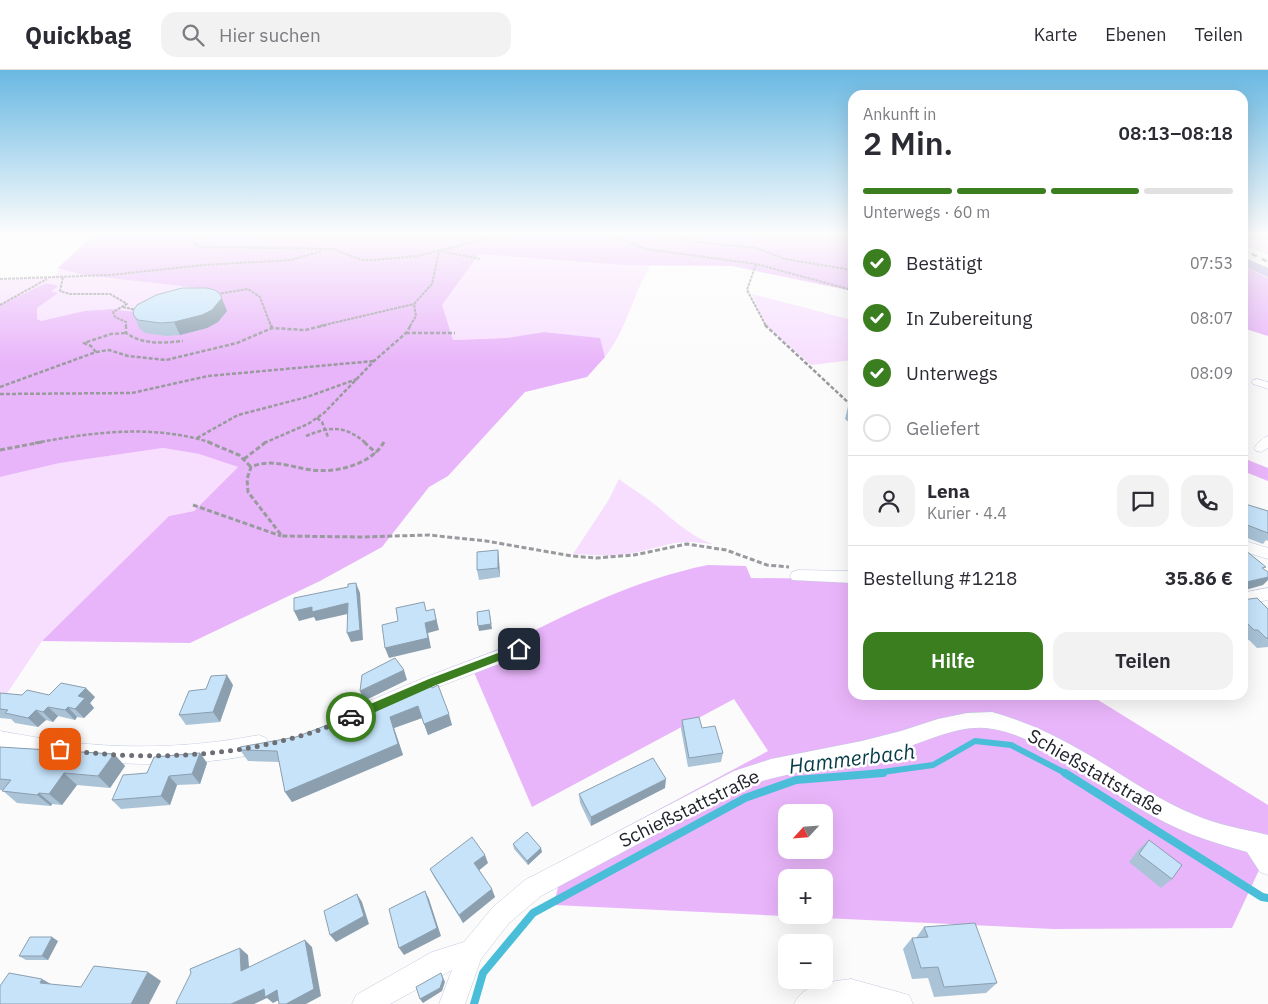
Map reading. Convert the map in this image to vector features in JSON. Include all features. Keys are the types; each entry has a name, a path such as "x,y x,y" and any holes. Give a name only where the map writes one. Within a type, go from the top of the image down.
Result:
{"street":[{"path":"1248,547 1268,554"},
{"path":"798,576 848,577"},
{"path":"1248,598 1268,594"},
{"path":"343,721 432,682 519,649"},
{"name":"Schießstattstraße","path":"452,1004 471,952 501,915 533,888 691,802 741,778 771,768 877,746 938,727 967,721 992,720 1016,727 1043,739 1148,802 1189,824 1218,834 1262,845"},
{"path":"0,740 98,754 153,756 222,751 276,741"},
{"path":"1262,845 1268,864"},
{"path":"365,1004 441,961 471,952"},
{"path":"807,1004 822,996 851,992 900,1004"}],"path":[{"path":"0,305 50,277"},
{"path":"63,277 60,291 70,294 110,294 127,304 113,312 115,317 126,322 126,333"},
{"path":"0,279 73,277"},
{"path":"0,386 96,352 109,350 128,356 166,360 237,343 272,328 305,330 323,327 414,304 432,284 434,277"},
{"path":"752,277 747,290 763,323 848,402"},
{"path":"802,277 848,289"},
{"path":"214,295 248,289 260,296 272,328"},
{"path":"244,459 264,443 317,418 374,361 406,333 416,316 414,304"},
{"path":"124,307 130,310 142,311"},
{"path":"96,352 91,346 84,343 111,334 126,333 134,340 168,343 183,340"},
{"path":"406,333 455,333"},
{"path":"0,394 132,393 208,376 374,361"},
{"path":"197,439 238,415 307,397 336,385 358,379"},
{"path":"317,418 322,422 328,437"},
{"path":"306,436 324,428 349,430 376,453"},
{"path":"0,450 99,433 176,433 235,452 250,467"},
{"path":"250,467 263,462 278,462 311,470 324,470 350,465 376,453 384,442"},
{"path":"250,467 247,479 248,492 282,536"},
{"path":"193,505 282,536 362,537 429,535 486,541 572,556 596,558 634,555 687,544 726,550 767,565 797,568 798,576"}],"shaded area":[{"path":"97,277 199,288 136,312 111,309 84,311 41,321 37,319 37,308 57,293 51,291 58,286 46,283 0,305 0,279"},
{"path":"97,277 463,277 442,305 453,340 506,338 544,332 600,338 605,357 587,377 525,392 448,476 429,487 382,547 320,581 190,643 42,641 169,516 194,511 238,467 199,454 163,448 60,463 0,477 0,305 46,283 59,286 51,291 58,293 37,308 37,319 41,321 84,311 111,309 136,312 199,288"},
{"path":"462,277 645,277 625,323 605,357 599,338 544,332 506,338 453,340 441,305"},
{"path":"783,277 848,277 848,290"},
{"path":"1248,277 1268,278 1268,336 1248,330"},
{"path":"752,294 848,319 848,360 811,365 769,328"},
{"path":"163,448 199,454 238,467 194,511 169,516 42,641 0,704 0,477 60,463"},
{"path":"1248,460 1268,468 1268,481 1248,473"},
{"path":"619,479 690,533 713,544 674,543 613,556 573,554 608,501"},
{"path":"708,565 746,566 751,578 848,579 848,700 1098,700 1268,805 1268,851 1232,928 1053,929 833,918 833,869 778,869 778,916 554,905 564,860 768,751 734,699 532,807 470,663 615,593 646,582"}],"building":[{"path":"182,288 215,290 222,298 212,310 202,315 174,322 160,323 138,320 134,316 133,311 137,305 156,295"},
{"path":"1248,505 1268,511 1268,533 1248,525"},
{"path":"498,550 498,568 477,570 477,552"},
{"path":"1248,552 1266,567 1262,568 1268,572 1268,577 1248,582"},
{"path":"356,583 360,630 347,633 348,603 312,612 312,607 294,611 294,598 348,587 348,584"},
{"path":"1257,598 1268,609 1268,638 1248,624 1248,599"},
{"path":"424,602 426,611 434,609 436,620 425,623 428,638 385,648 382,625 398,621 396,608"},
{"path":"489,610 491,624 478,626 477,612"},
{"path":"395,658 404,670 360,691 362,675"},
{"path":"227,675 213,712 179,715 189,691 206,689 211,676"},
{"path":"61,683 86,688 78,696 85,698 75,709 68,707 65,710 48,707 43,712 36,710 28,718 5,713 8,710 0,709 0,693 22,695 27,690 49,695"},
{"path":"431,685 432,688 438,685 449,714 424,724 418,706 390,717 398,744 285,792 277,751 240,750 240,747 296,737"},
{"path":"699,717 702,728 715,726 723,753 689,758 682,720"},
{"path":"0,747 114,754 98,776 64,773 49,794 39,793 37,795 2,791 11,780 0,779"},
{"path":"200,753 192,774 169,776 161,796 112,800 123,775 147,773 154,757"},
{"path":"653,758 666,779 591,817 579,794"},
{"path":"527,832 541,848 527,861 513,844"},
{"path":"472,837 485,855 474,863 492,889 459,915 430,869"},
{"path":"1149,840 1182,865 1172,879 1139,854"},
{"path":"425,891 437,928 399,948 389,909"},
{"path":"357,894 364,916 330,935 324,911"},
{"path":"975,923 997,983 944,987 938,967 921,968 912,938 928,937 924,927"},
{"path":"30,937 52,937 42,956 19,956"},
{"path":"305,940 314,989 286,1004 279,1004 277,990 265,997 264,989 231,1004 176,1003 191,973 190,969 240,948 241,971"},
{"path":"94,966 148,972 131,1004 0,1004 0,986 9,973 42,979 40,983 81,987"},
{"path":"441,973 443,979 440,988 420,999 416,987"}],"waterway":[{"name":"Hammerbach","path":"868,774 933,765 975,741 1011,745 1067,774"},
{"name":"Hammerbach","path":"474,1004 483,973 533,913 745,798 796,780 883,773"},
{"name":"Hammerbach","path":"1065,773 1262,897 1268,898"}],"way so far":[{"path":"60,749 98,754 153,756 232,750 302,737 351,717"}],"route":[{"path":"351,717 432,682 519,649"}]}
